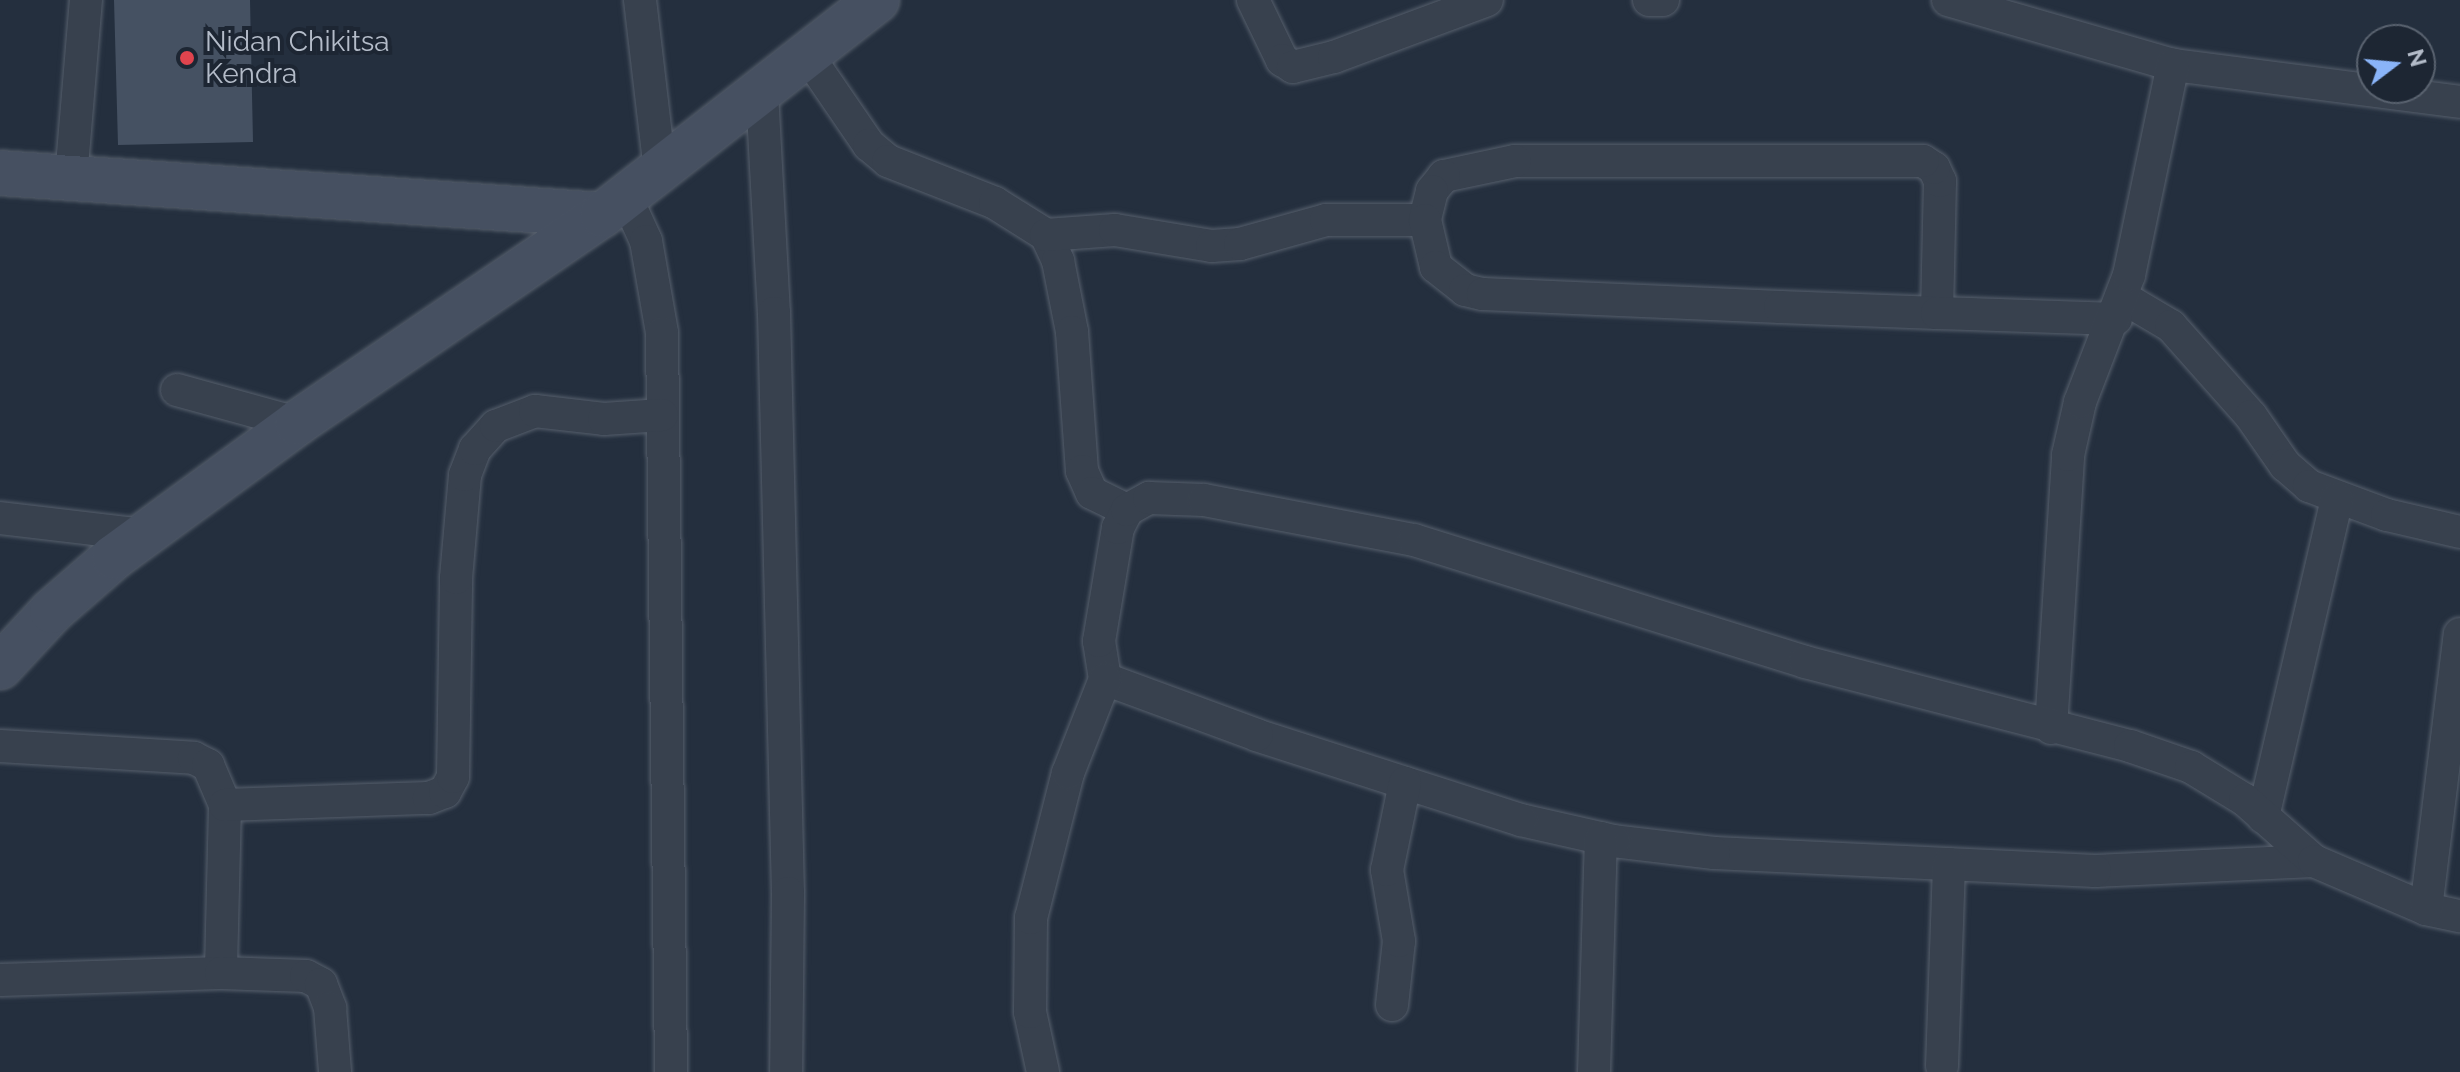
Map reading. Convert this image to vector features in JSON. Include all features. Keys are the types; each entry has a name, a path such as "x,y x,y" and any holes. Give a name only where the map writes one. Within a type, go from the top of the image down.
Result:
{"street":[{"path":"71,178 86,0"},
{"path":"640,0 660,171"},
{"path":"0,667 52,611 144,535 297,423 614,206 877,0"},
{"path":"1253,0 1282,60 1293,67 1334,57 1487,0"},
{"path":"1649,0 1663,0"},
{"path":"1948,0 1981,6 2173,65 2460,102"},
{"path":"808,56 869,145 888,161 995,203 1046,235 1058,261 1072,332 1082,471 1092,493 1127,510"},
{"path":"2051,728 2068,455 2080,402 2119,308 2173,65"},
{"path":"762,93 774,325 788,893 786,1072"},
{"path":"1937,313 1940,181 1934,168 1923,161 1500,163 1444,176 1432,191 1425,220 1436,267 1465,290 1483,294 1937,313 2119,308 2171,326 2251,416 2285,465 2309,486 2337,498 2460,532"},
{"path":"0,173 614,206"},
{"path":"614,206 654,275 662,333 671,1072"},
{"path":"1046,235 1115,230 1212,246 1240,244 1326,220 1425,220"},
{"path":"177,390 297,423"},
{"path":"225,805 429,798 445,792 453,777 457,563 465,475 475,449 496,426 535,411 604,419 662,415"},
{"path":"1043,1072 1030,1012 1031,918 1068,773 1105,679 1099,641 1118,528 1127,510 1149,498 1204,500 1414,540 1805,662 2191,767 2263,817 2314,861 2426,909 2460,916"},
{"path":"2263,817 2337,498"},
{"path":"0,518 144,535"},
{"path":"2426,909 2460,634"},
{"path":"1105,679 1405,783 1521,820 1601,838 1714,853 2095,871 2314,861"},
{"path":"0,746 194,758 208,765 225,805 221,973"},
{"path":"1392,1005 1399,941 1387,870 1405,783"},
{"path":"1594,1072 1601,838"},
{"path":"1942,1066 1949,864"},
{"path":"0,980 221,973 306,976 321,984 330,1008 335,1072"}],"building":[{"path":"114,0 250,0 253,142 118,145"}],"place":[{"name":"Nidan Chikitsa Kendra","path":"187,58"}]}
